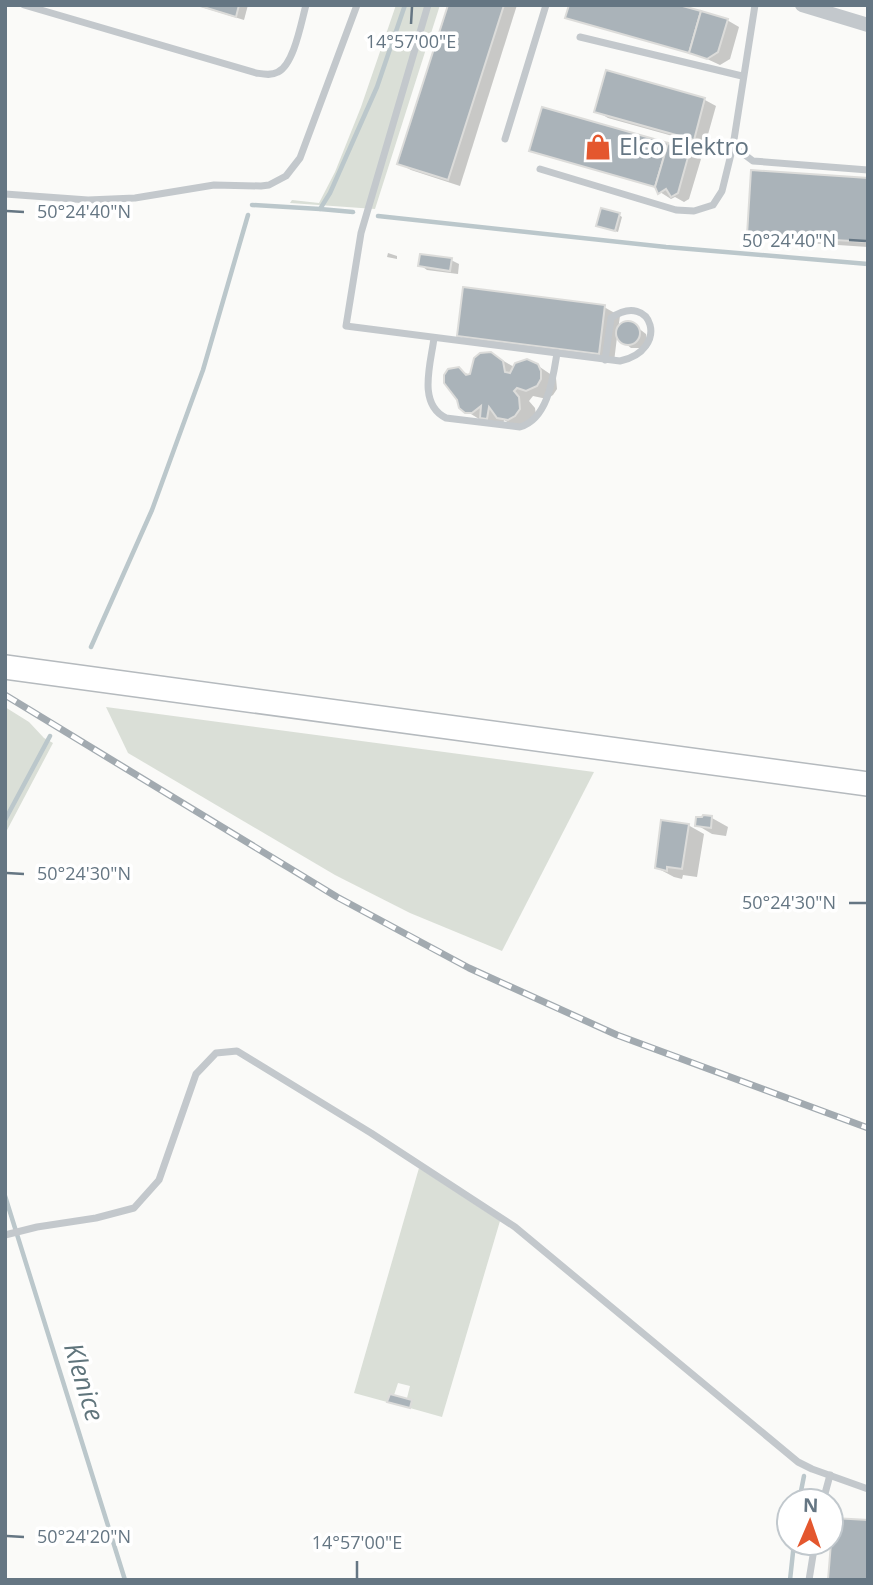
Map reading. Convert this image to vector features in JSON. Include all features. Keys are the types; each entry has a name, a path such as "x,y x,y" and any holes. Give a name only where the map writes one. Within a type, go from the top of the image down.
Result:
{"main road":[{"path":"5,667 868,783"}],"street":[{"path":"802,5 841,11 868,25"}],"lane":[{"path":"24,5 268,75 278,73 287,65 306,5"},
{"path":"5,194 63,200 119,199 214,185 261,186 278,181 292,170 300,158 357,5"},
{"path":"428,5 361,233 346,326 620,362 638,354 646,345 652,331 649,320 642,314 631,311 611,318 605,359"},
{"path":"505,139 546,5"},
{"path":"540,169 676,210 694,211 713,205 718,199 733,146 755,5"},
{"path":"580,37 742,76"},
{"path":"733,146 753,160 868,170"},
{"path":"434,338 428,397 436,412 446,418 520,427 531,422 543,408 557,353"},
{"path":"5,1235 134,1208 159,1180 196,1074 216,1053 237,1051 371,1133 515,1227 798,1462 868,1489"},
{"path":"827,1487 830,1475"},
{"path":"810,1580 813,1557"}],"shaded area":[{"path":"396,5 440,5 375,209 290,203 292,200 319,203 335,172 361,107"},
{"path":"5,707 29,722 44,738 53,743 5,834"},
{"path":"106,707 594,772 502,951 410,913 335,875 128,753"},
{"path":"419,1168 500,1221 442,1417 410,1408 412,1400 407,1398 410,1386 398,1383 394,1395 390,1394 387,1402 354,1393"}],"building":[{"path":"197,5 239,5 236,17"},
{"path":"448,5 504,5 448,180 397,164"},
{"path":"569,5 679,5 701,11 689,53 565,18"},
{"path":"701,11 728,19 718,52 707,59 689,53"},
{"path":"606,70 705,98 694,140 594,112"},
{"name":"Elco Elektro","path":"542,107 668,143 655,187 529,151"},
{"path":"668,143 690,150 678,193 671,197 666,189 658,194 655,187"},
{"path":"751,170 868,178 868,242 747,235"},
{"path":"601,208 620,213 615,231 596,226"},
{"path":"420,254 452,258 450,271 418,266"},
{"path":"463,287 605,305 599,354 457,336"},
{"path":"628,321 637,324 640,333 637,342 628,345 619,342 616,333 619,324"},
{"path":"491,352 503,361 505,372 510,373 515,363 527,359 538,364 541,371 537,386 526,391 517,388 514,391 519,397 520,409 508,420 497,418 489,407 487,419 480,418 481,406 472,413 465,413 444,383 444,375 448,369 459,367 466,375 470,374 474,358 480,353"},
{"path":"712,816 711,828 695,826 696,817"},
{"path":"661,820 689,824 682,869 667,867 667,871 655,868"},
{"path":"390,1394 412,1400 410,1408 387,1402"},
{"path":"845,1519 868,1520 868,1580 828,1580 830,1557 845,1557"}],"waterway":[{"path":"252,205 320,209 330,193 377,87 405,5"},
{"path":"320,209 353,212"},
{"path":"91,647 152,510 203,370 248,215"},
{"path":"378,216 666,247 868,264"},
{"path":"5,820 50,736"},
{"name":"Klenice","path":"5,1196 125,1580"},
{"path":"802,1487 804,1476"},
{"path":"790,1580 792,1557"}],"railway":[{"path":"5,695 337,897 469,968 617,1035 868,1128"}],"place":[{"name":"Elco Elektro","path":"598,147"}]}
